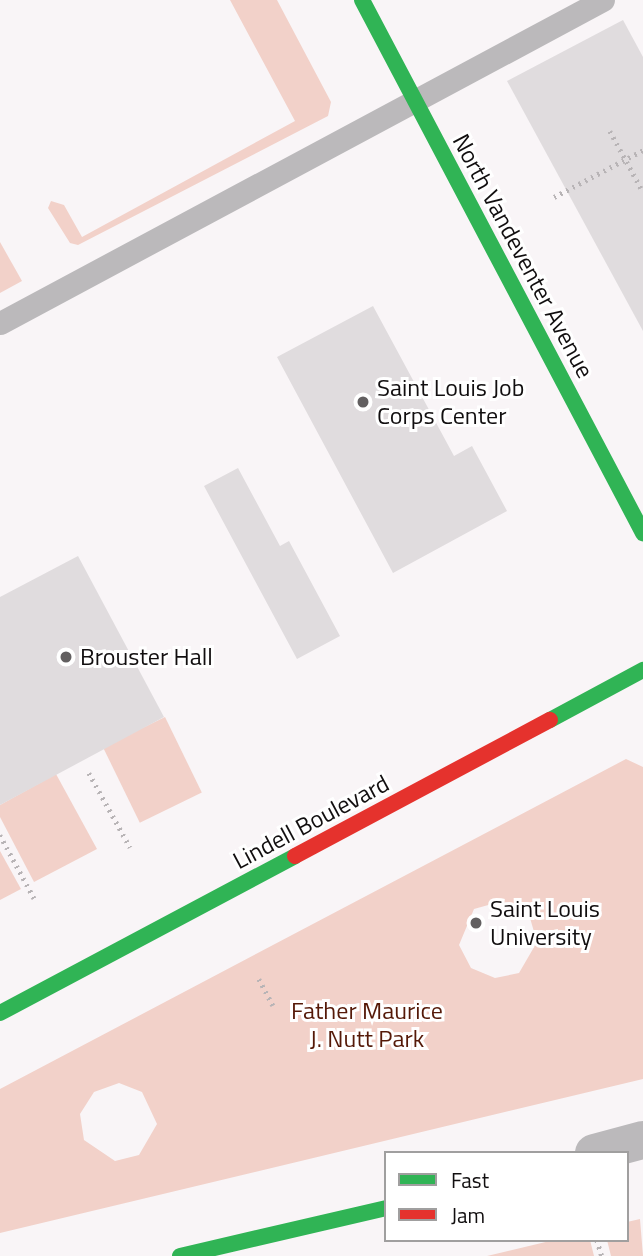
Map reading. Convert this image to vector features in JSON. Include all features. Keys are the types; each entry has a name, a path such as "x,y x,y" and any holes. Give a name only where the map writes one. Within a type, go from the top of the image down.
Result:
{"main road":[{"name":"North Vandeventer Avenue","path":"362,0 643,533"},
{"name":"Lindell Boulevard","path":"0,1013 643,670"},
{"path":"180,1256 384,1208"}],"street":[{"path":"602,1151 643,1140"}],"lane":[{"path":"0,323 603,0"}],"path":[{"path":"610,131 641,188"},
{"path":"554,197 643,150"},
{"path":"89,772 130,848"},
{"path":"0,835 34,898"},
{"path":"259,979 273,1005"}],"green space":[{"path":"230,0 277,0 331,102 328,116 78,245 70,243 48,208 51,201 64,205 82,237 295,121"},
{"path":"0,242 22,281 0,293"},
{"path":"165,717 202,792 140,823 103,747"},
{"name":"Father Maurice J. Nutt Park","path":"626,759 643,767 643,1079 0,1233 0,1089","holes":["499,902 530,918 537,942 519,973 495,978 471,968 459,945 474,909","119,1083 142,1092 157,1124 139,1155 115,1161 84,1140 80,1114 94,1092"]},
{"path":"56,774 97,849 34,882 0,817 0,805"},
{"path":"0,851 21,889 0,900"},
{"path":"640,1219 643,1256 611,1256 608,1242 629,1242 629,1222"},
{"path":"546,1242 590,1242 594,1256 487,1256"}],"building":[{"path":"623,20 643,57 643,331 507,81"},
{"name":"Saint Louis Job Corps Center","path":"373,306 454,456 472,446 507,511 393,573 277,357"},
{"path":"238,468 280,546 289,541 340,636 297,659 204,486"},
{"name":"Brouster Hall","path":"78,556 164,717 0,805 0,597"}],"traffic: fast":[{"path":"362,0 643,533"},
{"path":"550,720 643,670"},
{"path":"0,1013 295,856"},
{"path":"180,1256 384,1208"}],"traffic: jam":[{"path":"295,856 550,720"}],"place":[{"name":"Saint Louis Job Corps Center","path":"363,402"},
{"name":"Brouster Hall","path":"66,657"},
{"name":"Saint Louis University","path":"476,923"}]}
